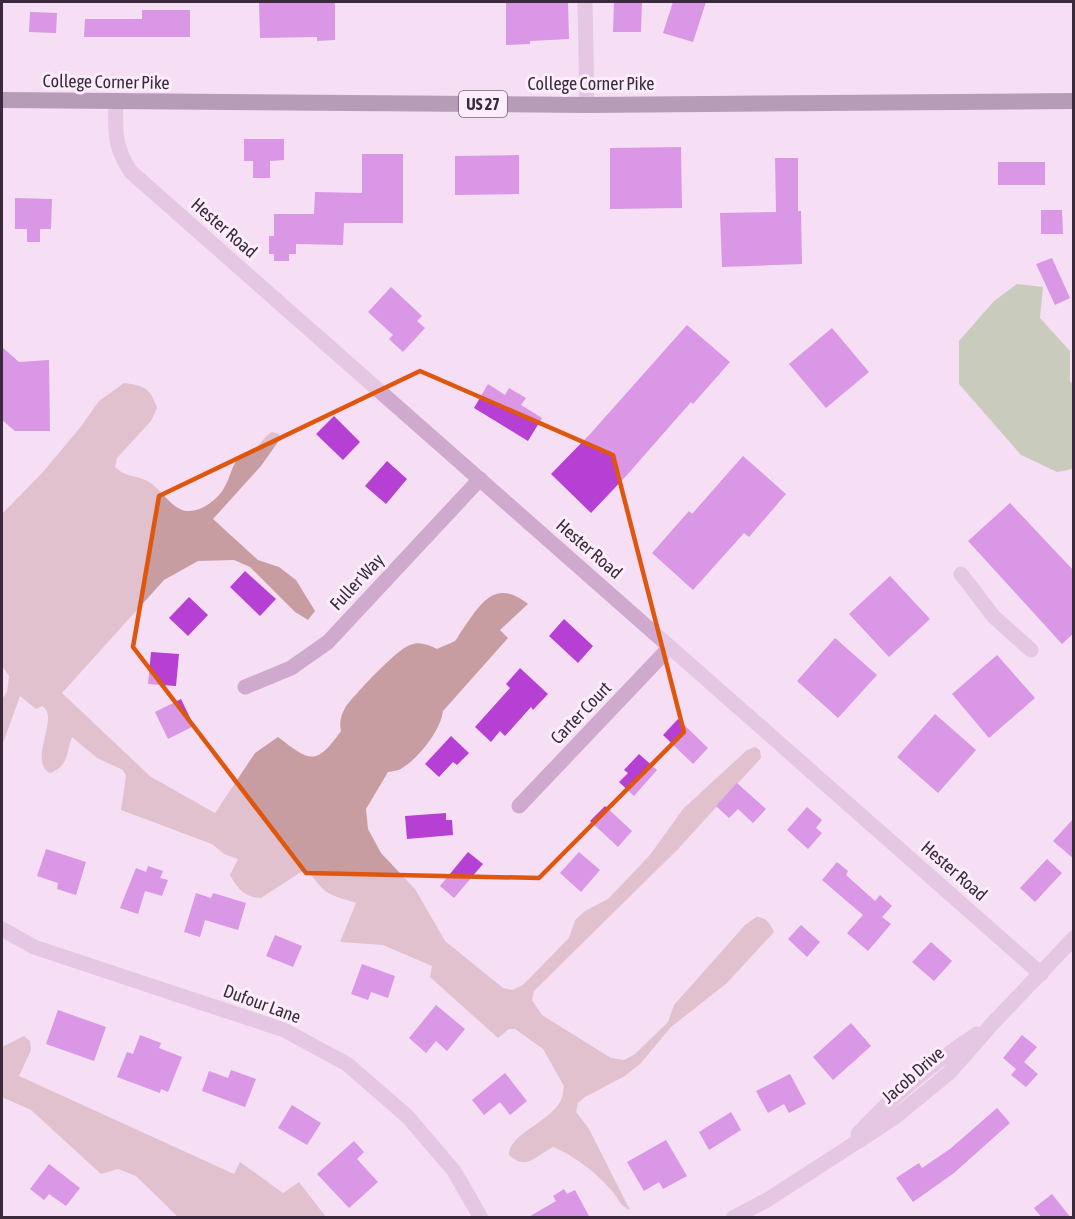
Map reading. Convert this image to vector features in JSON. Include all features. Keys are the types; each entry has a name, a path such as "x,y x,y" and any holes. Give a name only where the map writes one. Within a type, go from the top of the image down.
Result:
{"highway":[{"name":"College Corner Pike","path":"2,100 587,105 1074,101"}],"street":[{"path":"585,2 587,105"},
{"name":"Hester Road","path":"116,101 116,140 121,158 131,172 1041,974"},
{"name":"Fuller Way","path":"245,687 291,668 328,642 480,479"},
{"path":"961,574 994,617 1031,650"},
{"name":"Carter Court","path":"519,806 670,647"},
{"name":"Dufour Lane","path":"2,929 34,947 284,1030 347,1064 408,1117 454,1171 481,1218"},
{"path":"1041,974 1074,938"},
{"name":"Jacob Drive","path":"733,1218 767,1200 849,1146 884,1105 940,1058 993,1023 1041,974"}],"highlighted area":[{"path":"420,371 613,455 684,732 539,878 306,873 133,647 159,496"}],"shaded area":[{"path":"1017,284 1043,287 1040,318 1070,351 1070,381 1074,386 1073,469 1057,472 1021,455 959,384 959,341 994,301"},
{"path":"124,383 137,385 149,392 157,408 151,421 117,458 115,467 152,484 172,504 186,511 199,509 212,502 227,483 233,466 239,458 256,448 272,432 279,434 280,439 261,466 213,519 258,560 279,567 296,580 315,611 308,620 295,612 250,567 234,560 198,561 164,580 62,693 151,777 215,813 255,753 278,737 305,755 319,755 325,750 341,731 341,716 345,708 404,648 417,643 437,649 455,641 476,610 490,597 498,594 506,593 528,604 500,630 508,638 443,711 438,727 428,743 408,764 399,770 388,772 366,809 368,829 381,853 415,889 445,941 503,988 512,990 523,985 569,938 575,920 585,911 608,899 650,855 683,809 747,750 755,747 760,750 761,758 679,848 534,991 532,1000 542,1015 611,1058 624,1060 635,1054 668,1022 674,1005 745,925 759,917 767,921 774,932 727,983 671,1027 641,1063 625,1076 578,1103 576,1112 589,1129 630,1210 621,1204 614,1193 592,1171 561,1150 553,1147 526,1162 515,1160 509,1155 515,1141 549,1115 562,1099 564,1086 543,1049 515,1029 509,1029 498,1038 430,977 432,966 383,945 340,942 356,903 328,892 304,870 261,898 246,894 230,875 238,859 224,854 212,844 121,810 126,776 123,770 97,758 72,737 64,763 50,773 44,767 42,759 48,719 47,711 42,706 36,709 20,696 2,746 2,699 7,692 9,676 2,666 2,514 42,473 99,401"},
{"path":"24,1036 30,1041 31,1050 19,1076 234,1174 240,1162 283,1193 299,1182 326,1217 178,1217 136,1176 118,1169 101,1174 31,1110 2,1097 2,1047"}],"building":[{"path":"259,2 335,2 335,40 317,41 317,37 260,38"},
{"path":"506,2 568,2 569,39 506,45"},
{"path":"614,2 642,2 641,32 613,32"},
{"path":"673,2 706,2 693,42 663,33"},
{"path":"142,10 190,10 190,37 84,37 85,19 142,19"},
{"path":"30,12 57,13 56,33 29,32"},
{"path":"244,139 284,139 284,160 270,161 270,178 253,178 253,161 244,161"},
{"path":"681,147 682,208 610,209 610,148"},
{"path":"362,154 403,154 403,223 344,223 343,245 296,244 296,254 289,254 289,261 274,261 274,254 269,254 269,236 274,236 274,214 314,214 315,192 362,193"},
{"path":"519,155 519,194 455,195 455,156"},
{"path":"775,158 798,158 798,211 801,211 802,264 722,267 720,213 776,212"},
{"path":"998,162 1045,162 1045,185 998,185"},
{"path":"15,198 52,199 51,229 40,229 40,242 27,242 27,229 15,229"},
{"path":"1041,210 1062,210 1063,234 1041,234"},
{"path":"1052,258 1070,298 1055,305 1036,264"},
{"path":"391,287 422,316 417,321 425,328 403,352 389,339 393,335 368,312"},
{"path":"687,325 730,362 591,513 551,474 591,433"},
{"path":"832,328 869,372 826,408 789,364"},
{"path":"2,347 19,362 49,360 50,431 15,431 2,420"},
{"path":"488,384 505,395 509,388 526,398 521,405 542,418 528,441 474,408"},
{"path":"334,416 360,442 343,460 316,434"},
{"path":"743,456 786,494 749,537 744,533 693,590 652,553 689,511 692,514"},
{"path":"387,461 407,479 386,504 365,486"},
{"path":"1010,503 1074,571 1074,633 1062,644 968,541"},
{"path":"245,571 276,599 260,616 230,587"},
{"path":"890,576 930,619 889,657 849,614"},
{"path":"189,597 208,615 188,636 169,618"},
{"path":"564,619 593,646 578,663 549,636"},
{"path":"835,638 877,675 838,718 797,681"},
{"path":"151,652 179,654 176,686 148,684"},
{"path":"997,655 1035,698 989,738 952,694"},
{"path":"520,668 548,694 533,710 531,707 505,736 500,731 491,742 475,727 510,688 506,684"},
{"path":"181,699 194,726 168,739 155,712"},
{"path":"935,714 976,750 938,793 897,757"},
{"path":"678,719 708,748 693,764 663,735"},
{"path":"451,736 469,753 457,765 453,762 439,777 425,764"},
{"path":"639,754 657,770 634,796 619,782 628,773 624,770"},
{"path":"737,783 766,809 753,823 738,809 729,818 716,806"},
{"path":"605,806 632,831 618,847 590,821"},
{"path":"807,807 822,820 816,828 822,833 808,849 787,830"},
{"path":"446,813 446,820 452,820 453,835 407,839 405,816"},
{"path":"1074,818 1074,859 1053,841"},
{"path":"46,849 86,862 76,895 57,889 58,883 37,876"},
{"path":"468,852 483,864 454,898 440,886"},
{"path":"579,852 600,870 581,892 560,873"},
{"path":"1047,859 1062,873 1035,902 1020,888"},
{"path":"837,862 848,871 846,875 875,901 880,895 892,906 882,917 891,924 868,951 847,933 863,915 822,880"},
{"path":"148,866 163,871 160,878 168,880 162,896 145,891 138,914 120,908 136,868 146,872"},
{"path":"196,893 211,898 213,893 246,903 238,930 205,920 200,937 184,932"},
{"path":"801,925 820,942 807,957 788,939"},
{"path":"275,935 302,946 293,967 266,956"},
{"path":"931,942 952,961 934,981 912,962"},
{"path":"362,964 395,976 388,998 371,992 368,1000 351,994"},
{"path":"436,1005 465,1029 447,1051 436,1041 426,1053 409,1038"},
{"path":"58,1010 106,1027 94,1061 46,1044"},
{"path":"851,1023 871,1046 833,1080 813,1057"},
{"path":"140,1035 161,1043 159,1048 182,1057 168,1092 161,1089 160,1093 117,1077 127,1052 133,1054"},
{"path":"1022,1035 1037,1047 1024,1062 1038,1074 1026,1087 1011,1075 1016,1069 1003,1058"},
{"path":"231,1070 256,1079 245,1107 202,1091 209,1071 228,1078"},
{"path":"505,1073 527,1101 510,1115 500,1102 484,1115 472,1100"},
{"path":"790,1074 806,1104 789,1113 784,1104 768,1113 756,1091"},
{"path":"292,1105 321,1123 307,1145 278,1128"},
{"path":"997,1108 1010,1123 954,1173 913,1202 896,1178 919,1163 922,1168 950,1149"},
{"path":"731,1112 741,1130 709,1150 699,1132"},
{"path":"666,1140 687,1176 663,1189 659,1182 644,1191 627,1162"},
{"path":"354,1141 364,1152 357,1159 378,1182 349,1208 317,1174"},
{"path":"49,1164 80,1188 66,1206 49,1194 44,1200 30,1189"},
{"path":"564,1189 567,1194 575,1190 590,1218 527,1218 556,1201 553,1196"},
{"path":"1052,1194 1071,1218 1042,1218 1034,1208"}]}
